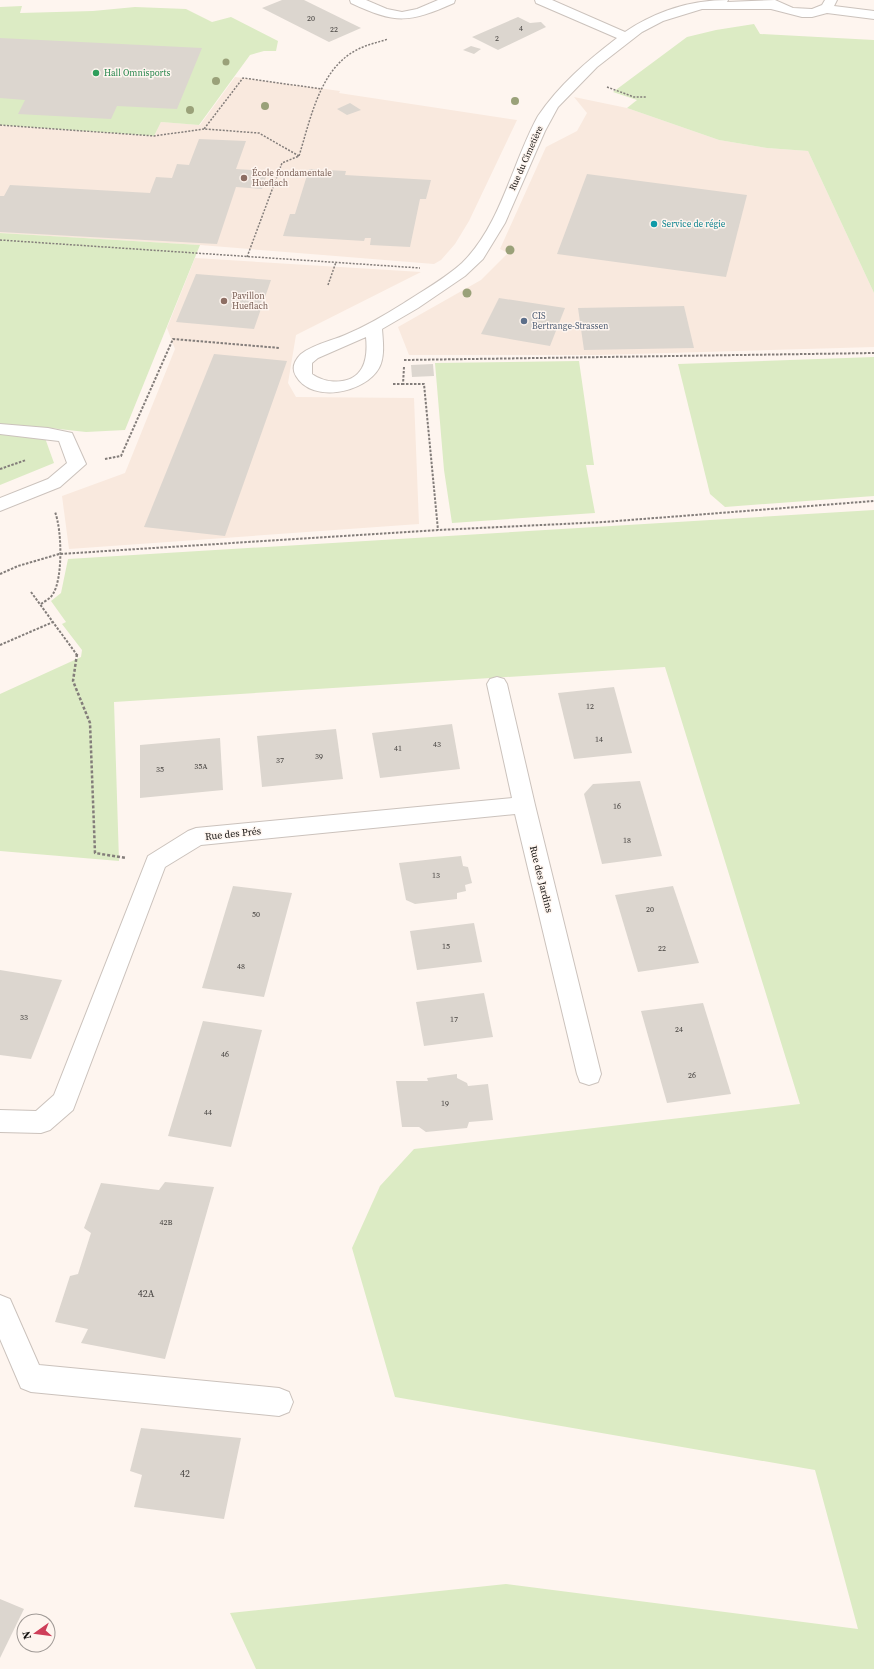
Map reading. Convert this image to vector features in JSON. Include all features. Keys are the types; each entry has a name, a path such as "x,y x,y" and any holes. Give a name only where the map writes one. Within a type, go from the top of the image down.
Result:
{"street":[{"path":"356,0 387,14 408,16 423,12 449,0"},
{"path":"541,0 626,37"},
{"name":"Rue du Cimetière","path":"374,328 376,350 371,368 363,378 348,385 331,387 315,384 305,378 302,370 304,361 317,351 374,328 469,266 498,222 545,116 559,96 584,72 626,37 651,22 695,6 722,0"},
{"path":"835,0 874,8"},
{"name":"Rue du Cimetière","path":"695,6 770,3 779,9 798,13 808,13 828,4 874,15"},
{"path":"0,429 48,433 66,437 77,464 54,483 0,505"},
{"name":"Rue des Jardins","path":"497,684 524,805 589,1074"},
{"name":"Rue des Prés","path":"156,862 196,837 524,805"},
{"path":"0,1121 41,1122 64,1102 156,862"},
{"path":"0,1308 31,1378 279,1402"}],"path":[{"path":"248,257 282,163 299,156 322,89 342,60 352,52 406,33 411,29 408,16"},
{"path":"204,129 243,78 322,89"},
{"path":"605,86 634,97 647,97"},
{"path":"0,124 154,136 204,129 260,133 299,156"},
{"path":"0,240 421,268"},
{"path":"328,285 336,262"},
{"path":"77,464 121,456 173,340 282,348"},
{"path":"438,530 424,384 403,384 404,360 874,353"},
{"path":"41,604 52,595 59,580 57,517 44,487"},
{"path":"0,574 34,561 59,554 438,530 604,522 874,501"},
{"path":"31,592 77,654 73,681 90,723 94,853 156,862"},
{"path":"0,645 53,622"}],"shaded area":[{"name":"École fondamentale Hueflach","path":"235,77 340,91 339,93 517,120 469,221 455,244 441,260 434,264 200,245 0,233 0,125 154,136 161,122 200,125"},
{"path":"574,97 627,108 719,140 767,148 808,151 874,293 874,347 597,355 409,355 398,327 481,280 508,253 500,249 546,147 577,131 587,113"},
{"path":"195,258 421,272 296,335 288,383 296,397 414,398 419,524 69,549 62,496 125,473 175,349 167,328"}],"green space":[{"path":"22,6 20,13 93,11 135,7 186,9 212,22 231,17 278,41 276,51 264,51 250,55 199,125 161,122 154,136 0,125 0,7"},
{"path":"754,24 760,34 874,40 874,293 808,151 767,148 719,140 627,108 637,100 613,92 687,37 716,30"},
{"path":"0,233 200,245 125,430 86,432 50,428 45,438 54,463 0,485"},
{"path":"874,357 874,496 725,507 710,494 678,364"},
{"path":"579,361 594,465 586,465 595,513 452,523 444,470 435,363"},
{"path":"874,510 874,1669 256,1669 230,1613 506,1584 858,1629 815,1470 395,1397 352,1248 380,1186 414,1149 800,1104 665,667 114,702 119,861 0,851 0,694 81,657 82,650 62,624 66,622 51,601 61,593 68,559"}],"building":[{"path":"282,0 304,0 361,28 329,42 262,8"},
{"path":"518,17 530,23 541,22 546,27 498,50 472,37"},
{"name":"Hall Omnisports","path":"0,38 202,48 177,109 117,106 111,119 18,114 25,100 0,98"},
{"path":"471,46 481,49 474,54 463,50"},
{"path":"350,103 361,110 347,115 337,109"},
{"path":"199,139 246,141 236,169 268,171 262,189 236,187 217,244 0,232 0,196 4,196 10,185 150,193 156,177 172,178 177,164 189,165"},
{"path":"309,169 346,171 345,175 431,180 426,199 420,199 410,247 370,245 371,238 365,238 364,241 283,236 290,214 295,214"},
{"name":"Service de régie","path":"587,174 747,195 726,277 557,254"},
{"name":"Pavillon Hueflach","path":"196,274 271,280 254,329 176,322"},
{"name":"CIS Bertrange-Strassen","path":"499,298 565,308 550,346 481,334"},
{"path":"684,306 694,348 584,350 578,308"},
{"path":"214,354 287,361 225,536 144,527"},
{"path":"433,364 434,376 412,377 411,365"},
{"path":"614,687 632,753 574,759 558,693"},
{"path":"452,724 460,769 380,778 372,733"},
{"path":"336,729 343,779 262,787 257,736"},
{"path":"220,738 223,790 140,798 140,745"},
{"path":"640,781 662,856 602,864 584,794 593,784"},
{"path":"461,856 463,866 468,867 472,883 465,885 466,891 457,893 457,899 415,904 406,900 399,863"},
{"path":"233,886 292,893 264,997 202,988"},
{"path":"673,886 699,963 638,972 615,895"},
{"path":"474,923 482,962 417,970 410,931"},
{"path":"0,970 62,980 31,1059 0,1055"},
{"path":"484,993 493,1037 424,1046 416,1002"},
{"path":"703,1003 731,1094 667,1103 641,1011"},
{"path":"203,1021 262,1030 231,1147 168,1136"},
{"path":"457,1074 457,1078 467,1083 468,1086 488,1084 493,1120 469,1122 467,1128 426,1132 419,1127 402,1127 396,1081 428,1081 427,1078"},
{"path":"165,1182 214,1187 165,1359 81,1343 88,1329 55,1322 70,1276 78,1274 91,1233 84,1228 101,1183 159,1190"},
{"path":"141,1428 241,1438 224,1519 134,1507 142,1475 130,1471"},
{"path":"0,1599 24,1609 22,1613 16,1613 16,1625 0,1658"}],"place":[{"name":"Hall Omnisports","path":"96,73"},
{"name":"École fondamentale Hueflach","path":"244,178"},
{"name":"Service de régie","path":"654,224"},
{"name":"Pavillon Hueflach","path":"224,301"},
{"name":"CIS Bertrange-Strassen","path":"524,321"}]}
